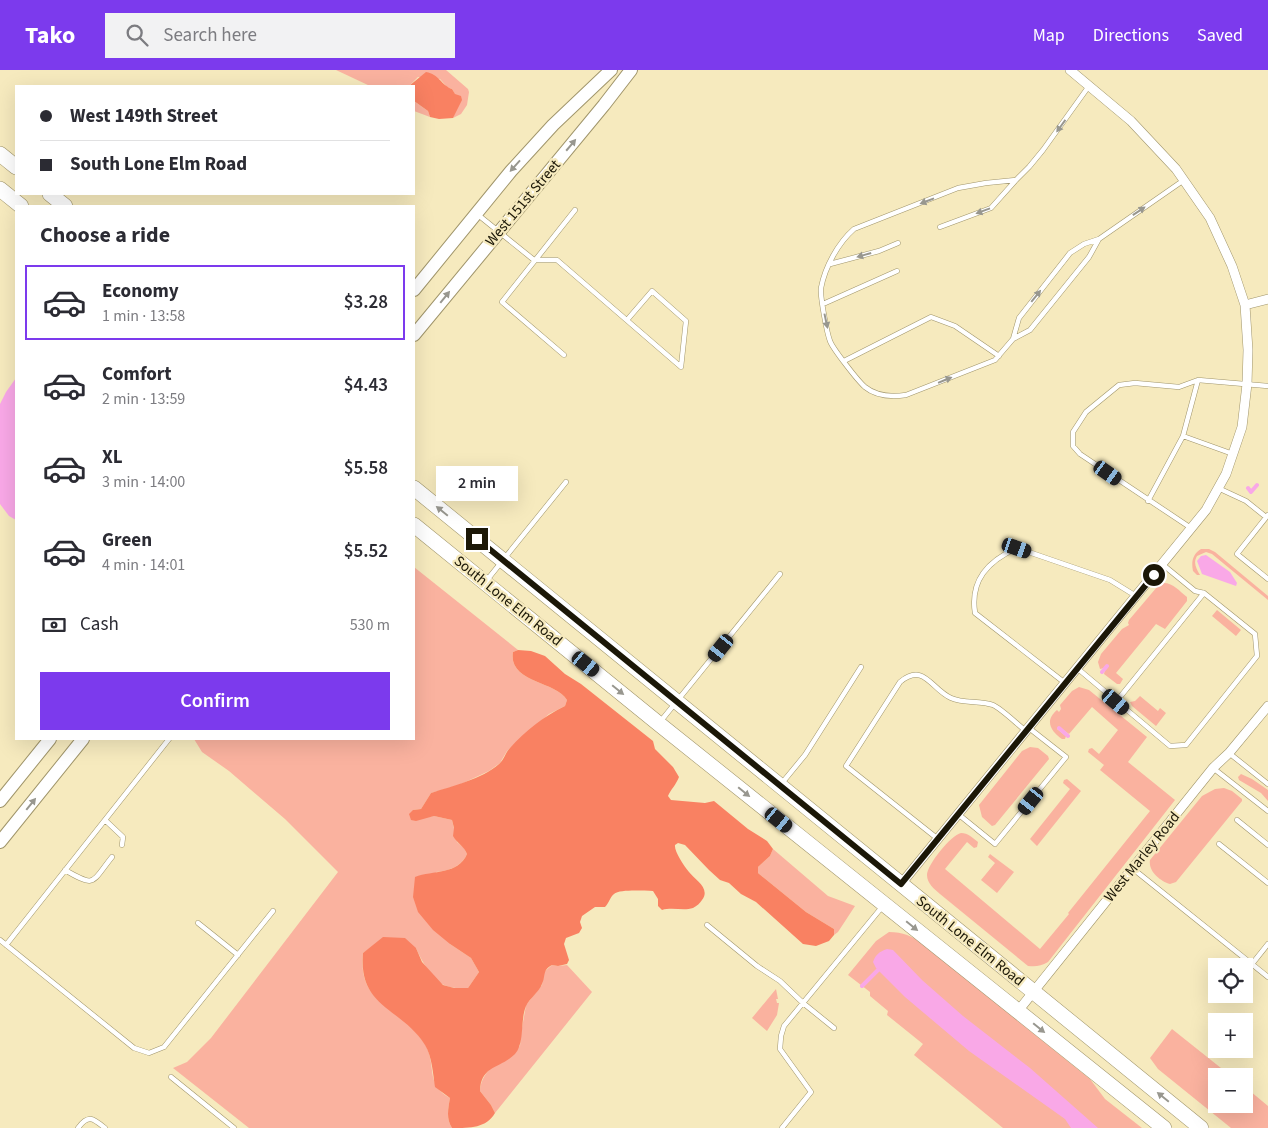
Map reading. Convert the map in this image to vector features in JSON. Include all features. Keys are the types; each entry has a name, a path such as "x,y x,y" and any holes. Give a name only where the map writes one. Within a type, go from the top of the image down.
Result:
{"main road":[{"path":"0,154 15,166"},
{"path":"0,189 20,205"},
{"path":"51,195 64,205"},
{"name":"South Lone Elm Road","path":"415,489 1200,1128"},
{"name":"South Lone Elm Road","path":"415,526 659,724 1164,1128"}],"street":[{"name":"West 151st Street","path":"415,289 511,171 553,125 612,70"},
{"name":"West 151st Street","path":"415,334 631,70"},
{"path":"901,884 1206,510 1226,474 1242,427 1247,384 1248,350 1245,305 1232,266 1210,218 1176,169 1131,121 1070,70"},
{"path":"1245,305 1268,299"},
{"name":"West Marley Road","path":"1018,1011 1213,768 1229,753 1268,706"},
{"path":"0,801 49,740"},
{"path":"0,842 82,740"}],"lane":[{"path":"940,227 991,208 1043,150 1089,86"},
{"path":"1016,180 958,188 854,229 845,237 830,264 821,290 830,342 866,388 878,393 906,396 995,360 1013,338 1019,318 1070,253 1084,244 1100,239 1184,180"},
{"path":"564,356 502,302 575,210"},
{"path":"476,214 534,260 556,260 681,367 686,321 652,291 627,320"},
{"path":"1013,338 1030,330 1090,256 1100,239"},
{"path":"830,264 878,251 898,243"},
{"path":"823,304 898,271"},
{"path":"844,361 930,317 955,326 999,356"},
{"path":"1148,501 1183,436 1198,380"},
{"path":"1191,528 1080,454 1073,446 1073,432 1086,412 1119,385 1134,383 1179,387 1198,380 1268,386"},
{"path":"1183,436 1233,454"},
{"path":"485,582 566,482"},
{"path":"1218,488 1246,501 1267,516 1237,554 1268,578"},
{"path":"1065,683 975,613 973,598 978,580 990,566 1005,554 1017,548 1110,580 1136,596"},
{"path":"1077,668 1170,746 1186,745 1192,738 1257,656 1255,634 1204,593 1195,591 1162,564"},
{"path":"659,724 780,574"},
{"path":"1116,702 1204,593"},
{"path":"780,786 805,755 861,667"},
{"path":"938,839 846,766 900,682 907,676 914,674 922,675 951,698 993,705 1066,757 995,844 958,814"},
{"path":"6,945 168,740"},
{"path":"1229,753 1268,784"},
{"path":"1213,768 1268,811"},
{"path":"105,820 123,838 122,845"},
{"path":"1237,820 1268,846"},
{"path":"1219,844 1268,883"},
{"path":"65,870 89,882 94,880 112,857"},
{"path":"1132,868 1244,958"},
{"path":"782,1128 811,1092 780,1049 784,1026 884,904"},
{"path":"0,940 134,1048 149,1053 164,1047 274,911"},
{"path":"198,923 238,955"},
{"path":"707,925 757,966 780,981 834,1028"},
{"path":"1253,963 1268,944"},
{"path":"1253,965 1268,977"},
{"path":"171,1078 234,1128"},
{"path":"78,1128 82,1123 91,1119 105,1128"}],"shaded area":[{"path":"336,70 446,70 469,92 467,105 461,114 453,118 457,104 456,98 452,89 447,87 440,79 418,77 410,85 368,85"},
{"path":"426,72 434,75 452,89 455,94 461,96 462,100 453,118 439,119 430,117 428,111 415,102 415,85 410,85"},
{"path":"415,102 428,111 430,117 415,111"},
{"path":"15,379 15,519 9,516 0,504 0,404"},
{"path":"1201,549 1209,549 1215,552 1268,596 1268,600 1212,554 1206,552 1197,556 1195,563 1200,575 1197,575 1193,571 1192,564 1194,556"},
{"path":"1206,555 1230,572 1237,583 1236,586 1202,574 1197,561 1201,556"},
{"path":"415,568 518,650 513,652 513,662 518,670 525,676 553,689 567,700 565,706 549,714 507,751 500,763 489,771 459,785 431,793 421,809 413,810 427,817 434,816 452,820 457,842 464,848 467,854 462,862 454,867 436,872 450,944 471,958 479,972 468,988 450,987 440,982 427,969 416,948 372,947 363,953 363,970 366,983 372,993 408,1024 426,1046 435,1082 442,1093 450,1098 448,1117 452,1128 249,1128 173,1068 187,1062 211,1038 338,872 285,819 229,771 202,752 195,740 415,740"},
{"path":"1162,583 1176,587 1187,597 1187,601 1165,629 1156,624 1116,673 1123,679 1120,684 1117,684 1104,674 1104,668 1100,669 1098,662 1101,654 1122,629 1129,625 1129,620"},
{"path":"1217,610 1241,630 1236,636 1212,616"},
{"path":"518,650 531,651 545,656 565,674 581,684 653,741 655,749 673,767 679,777 668,796 671,800 705,803 714,801 748,829 767,841 773,849 770,856 758,867 758,873 806,912 834,929 834,935 829,941 816,946 803,944 756,902 741,894 729,883 720,880 685,845 678,843 675,845 676,851 689,872 701,884 705,892 701,901 689,909 662,910 658,906 658,899 653,891 621,891 613,895 605,907 595,907 582,916 580,922 582,928 579,933 566,938 564,944 569,960 567,964 552,965 547,969 541,987 526,1006 520,1044 515,1054 492,1068 484,1076 480,1091 495,1113 487,1122 477,1126 452,1128 448,1117 450,1098 435,1087 432,1065 425,1045 415,1032 374,996 367,985 363,971 363,953 383,937 405,938 416,948 422,962 443,985 454,988 468,988 479,972 471,958 433,930 418,912 413,897 415,877 451,869 463,861 467,854 453,836 452,820 434,816 416,821 411,820 409,814 413,810 421,809 431,793 467,781 492,769 501,762 508,750 528,730 542,719 565,706 567,700 561,694 525,676 518,670 513,662 513,652"},
{"path":"1079,687 1089,690 1147,737 1128,762 1175,800 1048,962 1038,966 1028,966 935,890 927,875 935,858 951,839 961,833 966,834 978,842 977,847 974,848 967,842 945,869 1040,949 1069,914 1150,811 1100,770 1104,765 1088,752 1092,748 1099,754 1118,730 1092,707 1069,734 1059,727 1057,729 1066,736 1065,739 1062,739 1055,733 1050,726 1053,714 1057,710 1059,712 1061,709 1060,705 1072,691"},
{"path":"1140,696 1158,711 1160,708 1166,713 1156,726 1132,706 1130,702 1135,701"},
{"path":"1030,747 1038,748 1049,759 995,825 992,826 982,817 979,805 1022,751"},
{"path":"1241,774 1268,790 1268,801 1261,793 1239,780 1238,777"},
{"path":"1067,779 1081,791 1037,846 1030,839 1070,789 1063,783"},
{"path":"1224,788 1232,791 1242,801 1176,882 1170,884 1162,881 1153,872 1150,860 1202,796 1215,789"},
{"path":"773,849 828,896 855,906 834,935 834,929 806,912 758,873 758,867 770,856"},
{"path":"990,854 1014,872 997,893 981,880 995,863 988,857"},
{"path":"889,932 907,935 923,944 1090,1079 1105,1099 1142,1128 1003,1128 914,1055 923,1044 887,1015 888,1011 870,996 870,992 848,975 876,941"},
{"path":"887,949 893,950 922,980 963,1016 1030,1068 1098,1128 1071,1128 1065,1119 969,1051 905,997 876,968 873,962 878,954"},
{"path":"552,965 567,965 592,992 495,1113 480,1091 481,1083 484,1076 494,1065 520,1046 526,1005 542,985 544,972"},
{"path":"776,989 778,999 776,999 777,1003 779,1003 777,1015 767,1031 752,1018"},
{"path":"1172,1029 1221,1068 1208,1068 1208,1109 1158,1069 1150,1058"},
{"path":"1253,1094 1268,1106 1268,1128 1231,1128 1212,1113 1253,1113"}],"waterway":[{"path":"1248,488 1251,492 1257,485"},
{"path":"1102,672 1107,666"},
{"path":"1059,728 1068,736"},
{"path":"862,986 878,970"}],"route":[{"path":"477,539 901,884 1154,575"}]}
